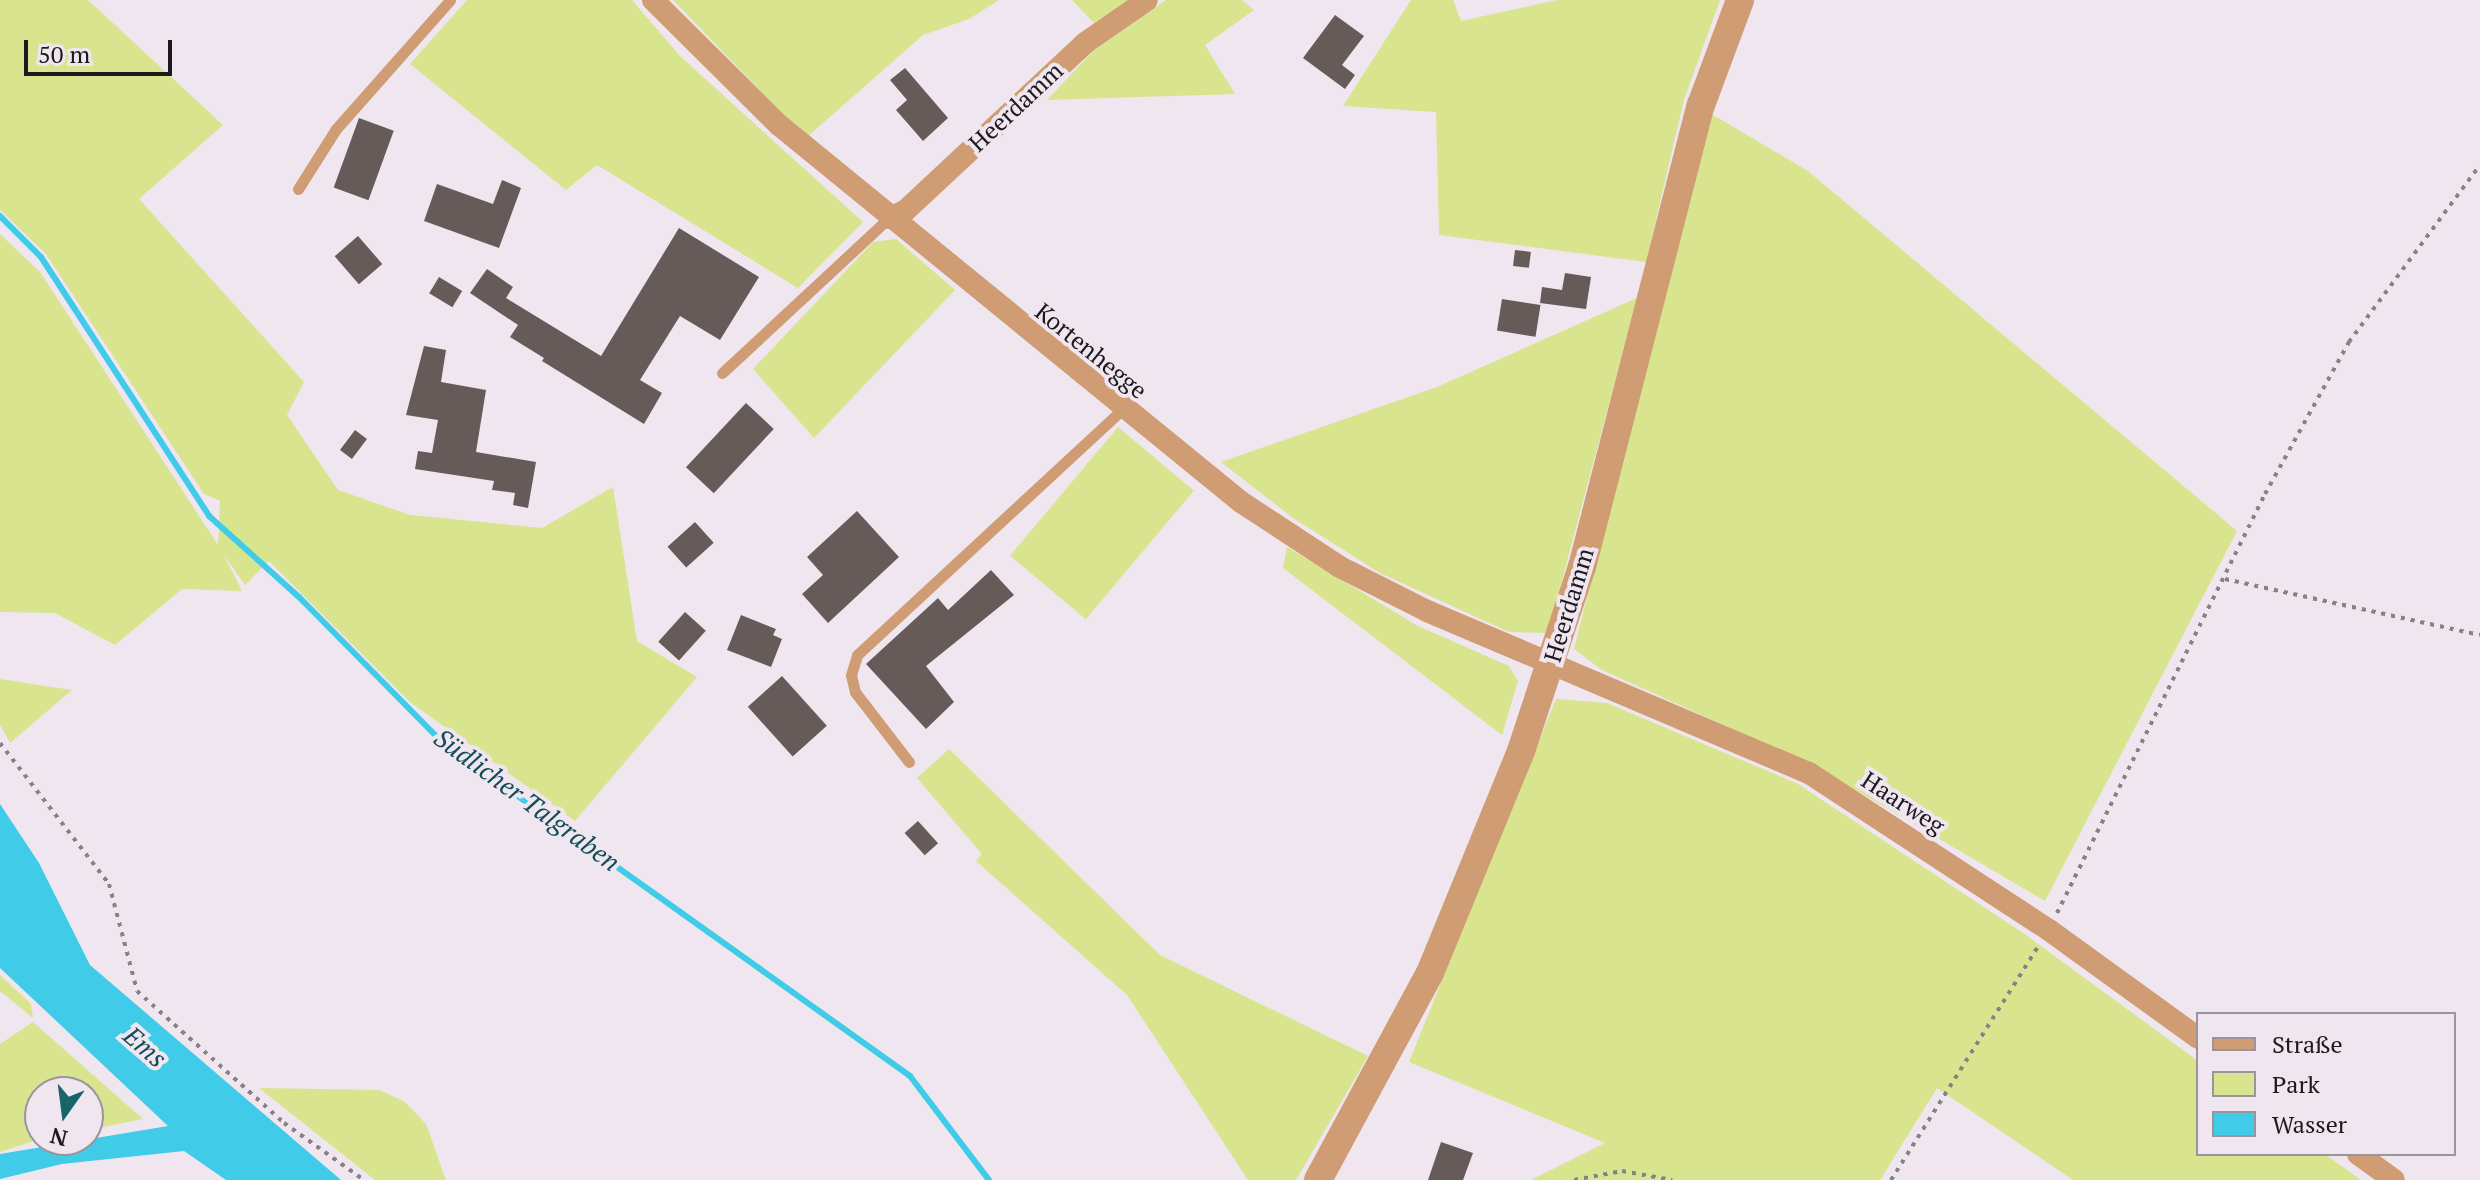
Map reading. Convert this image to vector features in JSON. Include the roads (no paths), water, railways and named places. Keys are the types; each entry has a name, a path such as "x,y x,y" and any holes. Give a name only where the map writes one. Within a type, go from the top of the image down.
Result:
{"street":[{"name":"Kortenhegge","path":"653,0 779,125 1122,410 1241,502 1340,567 1427,611 1552,661"},
{"name":"Heerdamm","path":"889,218 905,211 1085,43 1147,0"},
{"name":"Heerdamm","path":"1318,1180 1430,973 1521,751 1586,552 1673,202 1740,0"},
{"name":"Haarweg","path":"1552,661 1809,773 2049,930 2196,1037"},
{"path":"2360,1156 2388,1178"}],"lane":[{"path":"298,189 336,129 450,0"},
{"path":"722,373 889,218"},
{"path":"909,762 855,692 851,675 857,655 1122,410"}],"water":[{"name":"Ems","path":"0,804 39,863 90,965 341,1180 226,1180 184,1151 62,1164 0,1179 0,1154 24,1150 24,1156 104,1156 104,1137 168,1126 0,968"}],"waterway":[{"name":"Südlicher Talgraben","path":"0,216 41,257 209,516 299,597 442,742 910,1076 989,1180"}]}
